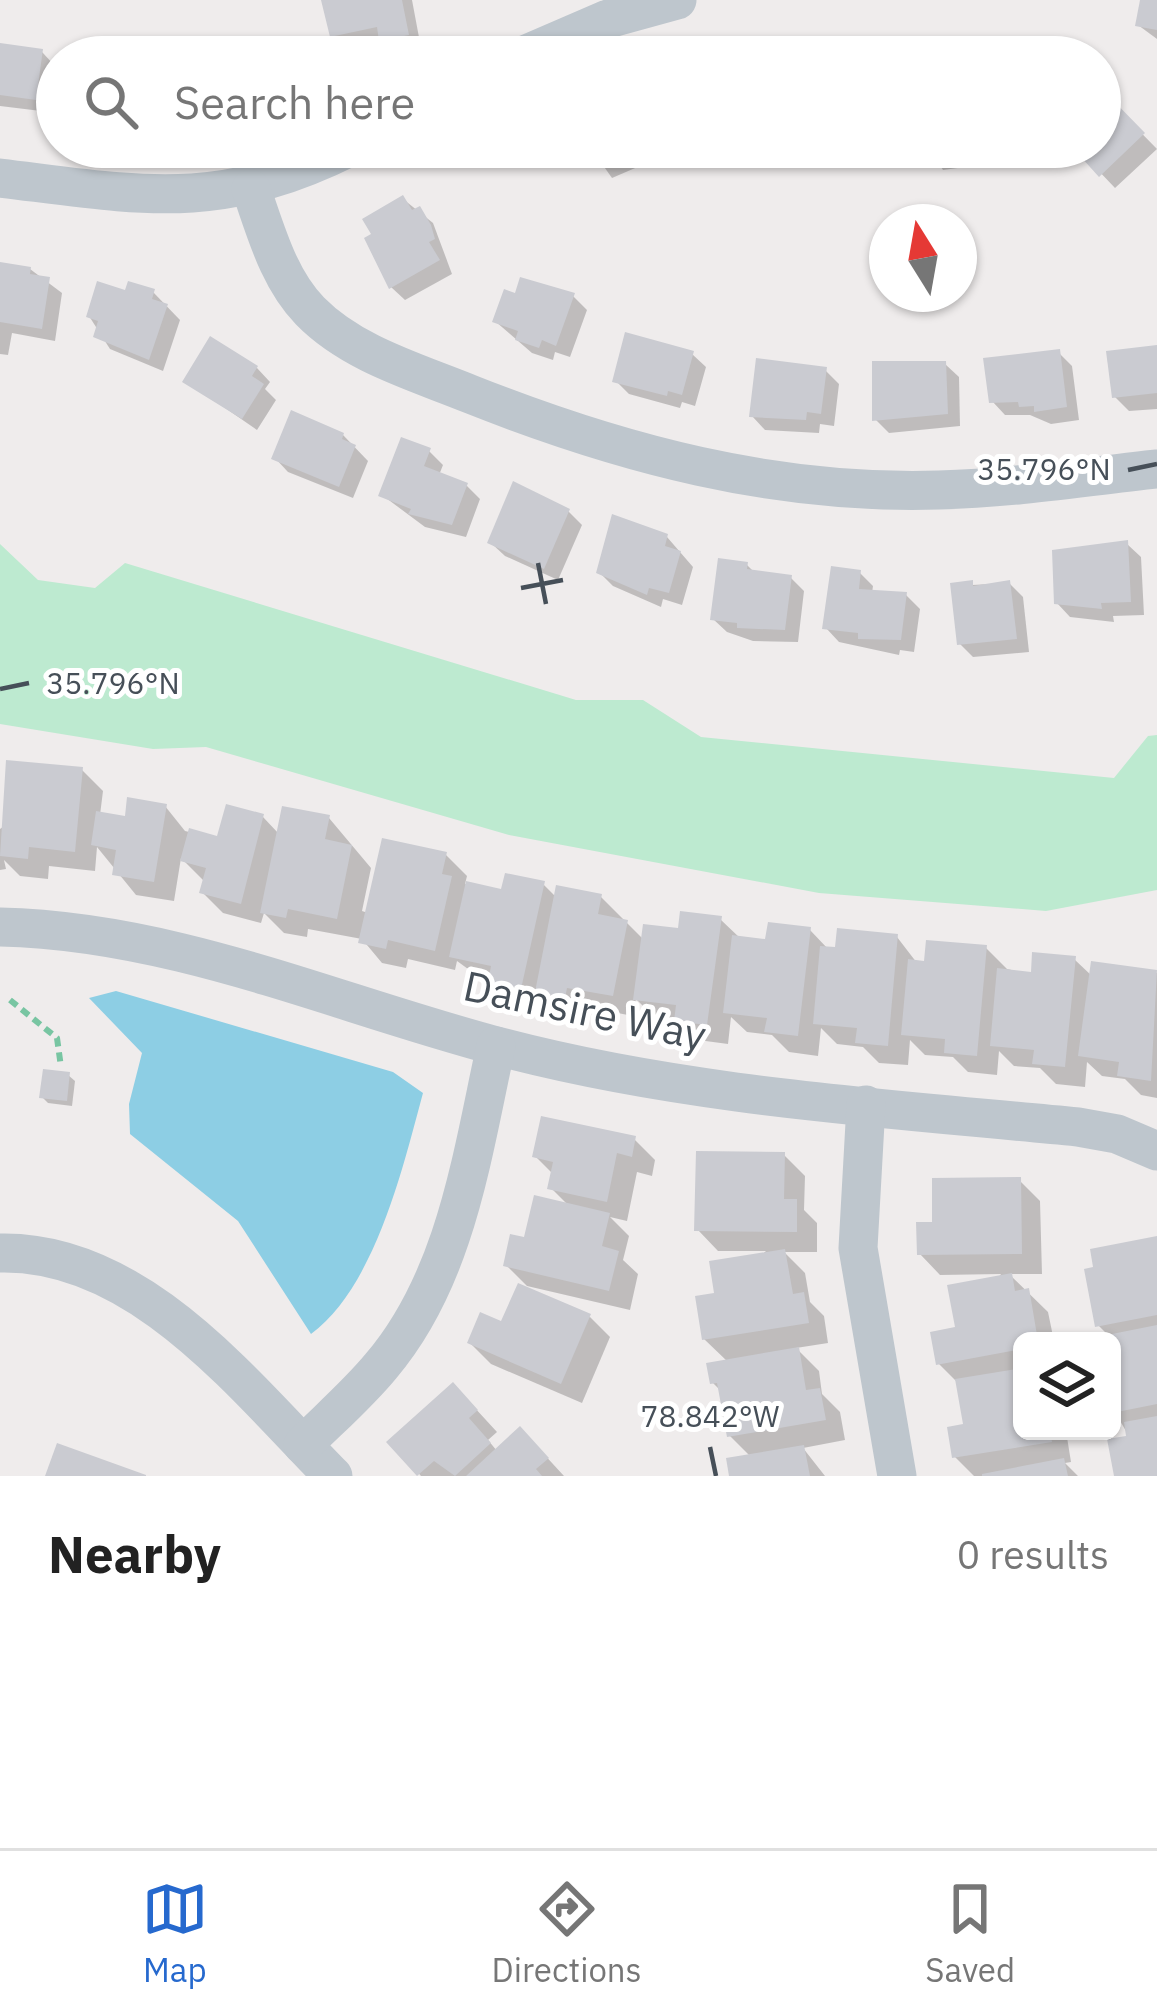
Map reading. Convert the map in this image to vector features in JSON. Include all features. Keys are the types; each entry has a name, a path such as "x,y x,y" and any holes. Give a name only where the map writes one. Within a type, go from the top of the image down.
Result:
{"street":[{"path":"569,36 608,19 677,0"},
{"path":"0,178 121,193 192,195 251,189 300,168"},
{"path":"251,189 278,266 308,309 341,336 400,366 617,448 736,476 873,490 939,490 1157,470"},
{"name":"Damsire Way","path":"0,927 52,928 166,945 496,1046 654,1078 1078,1127 1117,1134 1157,1151"},
{"path":"303,1445 383,1364 429,1290 452,1231 496,1046"},
{"path":"866,1106 858,1248 897,1476"},
{"path":"0,1253 91,1267 134,1289 333,1476"}],"path":[{"path":"10,1000 57,1038 61,1067"}],"green space":[{"path":"0,544 38,580 95,588 125,563 576,700 643,700 701,737 1114,778 1148,736 1157,735 1157,890 1046,911 819,893 509,835 206,747 153,749 0,724"}],"water":[{"path":"116,991 393,1072 423,1093 396,1189 369,1257 353,1287 311,1334 238,1221 130,1134 129,1104 142,1053 89,998"}],"building":[{"path":"321,0 402,0 409,35 378,36 377,27 330,36"},
{"path":"1140,0 1157,0 1157,30 1135,26"},
{"path":"0,43 36,48 36,100 0,95"},
{"path":"1121,108 1145,133 1121,156"},
{"path":"403,195 412,210 420,206 431,225 435,239 429,242 440,260 389,289 364,238 371,234 362,219"},
{"path":"0,262 31,267 30,274 50,277 42,329 0,322"},
{"path":"520,277 575,293 556,346 542,340 539,348 515,340 518,331 492,322 504,289 515,293"},
{"path":"97,281 125,290 128,281 155,289 152,299 168,304 149,360 93,337 98,321 86,317"},
{"path":"625,332 694,351 682,395 668,391 667,396 612,382"},
{"path":"210,336 258,366 252,376 264,384 242,419 182,382"},
{"path":"1157,345 1157,393 1112,398 1106,351"},
{"path":"1060,349 1067,407 1034,412 1034,406 1019,407 1018,402 989,403 983,358"},
{"path":"756,358 827,367 821,414 807,412 806,420 749,417"},
{"path":"872,361 946,361 948,414 872,421"},
{"path":"291,410 344,433 342,439 356,445 339,487 271,459"},
{"path":"401,437 431,448 424,466 468,483 452,525 408,514 411,509 378,496"},
{"path":"513,481 570,509 544,569 487,543"},
{"path":"612,514 668,534 665,546 681,551 669,593 649,588 647,595 596,573"},
{"path":"1128,540 1131,602 1101,603 1102,609 1054,604 1052,550"},
{"path":"718,558 748,562 747,569 792,575 785,630 737,628 737,623 710,620"},
{"path":"831,566 861,570 859,589 907,592 901,640 858,639 858,633 822,629"},
{"path":"973,580 973,586 1010,580 1017,639 957,645 950,583"},
{"path":"6,760 83,767 75,852 29,847 28,859 0,856"},
{"path":"127,797 167,804 154,882 112,875 116,850 91,845 96,811 125,816"},
{"path":"226,804 264,814 241,904 199,893 206,868 180,861 189,828 217,836"},
{"path":"282,806 330,815 325,839 352,845 337,919 288,909 286,918 260,913"},
{"path":"382,838 447,852 442,874 452,876 435,951 388,940 386,949 358,943"},
{"path":"505,873 545,881 521,989 488,982 491,966 449,957 466,881 501,889"},
{"path":"556,885 602,894 598,914 628,920 613,996 567,988 565,998 535,992"},
{"path":"680,911 722,916 707,1025 674,1021 676,1005 633,1000 643,924 678,928"},
{"path":"768,922 811,927 798,1036 764,1032 767,1018 723,1013 732,935 765,939"},
{"path":"837,928 898,934 888,1046 855,1043 857,1028 813,1024 820,946 835,947"},
{"path":"926,940 987,945 977,1056 944,1053 945,1039 901,1035 908,959 924,961"},
{"path":"1032,952 1076,956 1065,1067 1032,1064 1034,1050 990,1046 997,968 1031,972"},
{"path":"1091,961 1157,970 1151,1081 1117,1076 1119,1062 1078,1056"},
{"path":"43,1069 70,1072 67,1101 39,1098"},
{"path":"541,1116 636,1136 632,1157 617,1153 607,1202 547,1189 553,1162 532,1157"},
{"path":"696,1151 785,1152 784,1199 797,1199 797,1232 694,1231"},
{"path":"1021,1177 1022,1254 917,1255 916,1222 932,1222 932,1178"},
{"path":"534,1195 610,1213 602,1246 619,1251 609,1291 503,1266 510,1234 524,1237"},
{"path":"1157,1236 1157,1315 1095,1327 1084,1269 1093,1267 1090,1249"},
{"path":"785,1249 793,1294 804,1292 809,1323 702,1340 695,1296 714,1293 709,1261"},
{"path":"1012,1273 1015,1291 1029,1288 1036,1332 1013,1332 1013,1351 936,1365 930,1332 955,1327 947,1285"},
{"path":"518,1283 591,1314 561,1384 467,1343 480,1312 501,1321"},
{"path":"1157,1325 1157,1404 1121,1411 1121,1332"},
{"path":"799,1347 806,1390 820,1388 826,1420 727,1437 717,1383 710,1384 706,1363"},
{"path":"1013,1369 1013,1440 1052,1442 952,1458 947,1427 963,1424 955,1379"},
{"path":"453,1382 478,1410 469,1418 491,1443 455,1476 434,1461 417,1476 386,1442"},
{"path":"1157,1416 1157,1476 1114,1476 1107,1440 1126,1436 1124,1422"},
{"path":"520,1426 549,1458 536,1469 542,1476 466,1476"},
{"path":"57,1443 146,1475 146,1476 45,1476"},
{"path":"804,1445 810,1476 729,1476 726,1458"},
{"path":"1064,1458 1068,1476 982,1476 982,1474"}]}
